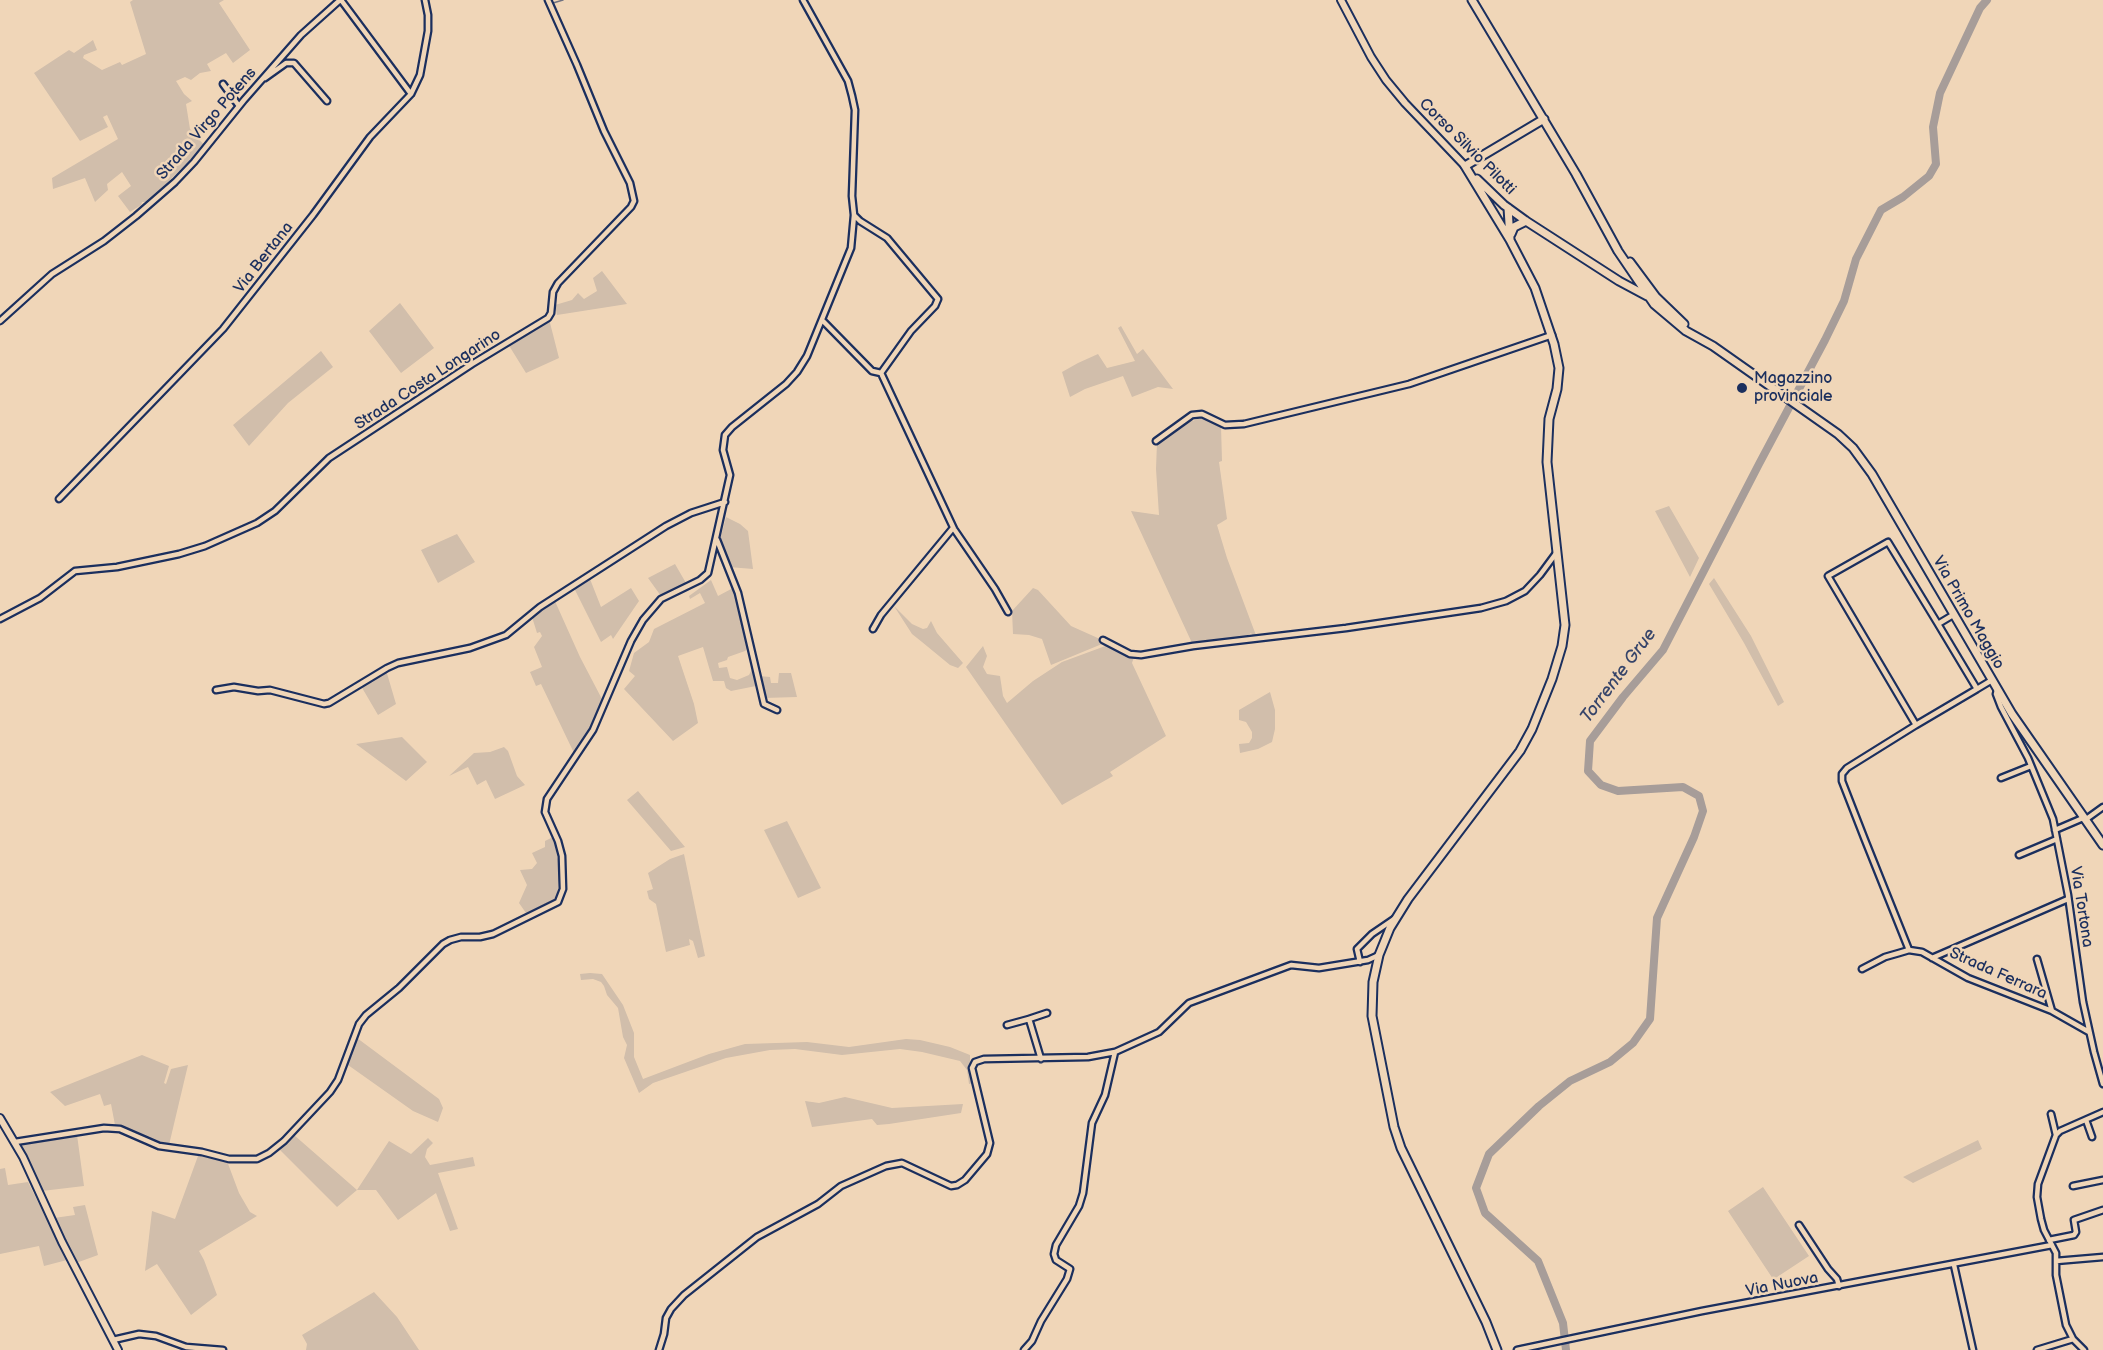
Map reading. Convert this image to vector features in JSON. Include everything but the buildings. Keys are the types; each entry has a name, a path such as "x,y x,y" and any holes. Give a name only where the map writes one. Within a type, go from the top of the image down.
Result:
{"main road":[{"path":"1472,0 1647,296 1686,331 1713,346"},
{"path":"1497,1350 1486,1322 1408,1163 1394,1127 1372,1016 1373,982 1379,955 1395,919 1510,765 1532,729 1552,679 1562,646 1565,625 1547,462 1549,419 1557,389 1559,368 1552,335 1535,288 1510,240 1465,166 1544,119"},
{"name":"Corso Silvio Pilotti","path":"1465,166 1506,207 1647,296"},
{"path":"1497,219 1498,208 1506,207 1510,240"},
{"path":"1510,240 1514,227 1526,221"},
{"path":"1607,228 1656,297 1686,326 1713,346"},
{"path":"1614,277 1625,275 1629,267"},
{"name":"Corso Silvio Pilotti","path":"1614,277 1639,284 1656,297"},
{"name":"Via Primo Maggio","path":"1713,346 1838,434 1853,448 1872,474 1997,690 2103,844"}],"street":[{"name":"Strada Virgo Potens","path":"0,321 52,274 104,241 153,202 195,162 239,106 306,29 341,0"},
{"path":"341,0 411,94"},
{"name":"Via Bertana","path":"59,499 223,329 313,215 370,137 411,94 420,75 428,31 425,0"},
{"name":"Strada Costa Longarino","path":"0,619 40,598 75,571 117,567 179,554 205,546 257,523 275,511 329,458 472,364 548,318 551,313 553,292 558,283 631,207 634,201 630,183 604,131 548,0"},
{"path":"15,1142 104,1128 120,1128 159,1146 202,1152 229,1160 257,1159 269,1154 339,1080 359,1024 366,1015 399,988 443,944 460,937 480,937 493,934 558,902 563,890 562,856 545,812 547,799 593,730 631,641 643,620 662,599 708,573 730,475 723,450 725,435 796,373 807,356 823,321 851,248 855,215 852,196 855,110 848,81 802,0"},
{"name":"Corso Silvio Pilotti","path":"1341,0 1386,80 1465,166"},
{"path":"262,80 286,63 292,62 327,101"},
{"path":"223,84 239,106"},
{"path":"855,215 860,221 887,237 938,299 935,306 922,317 881,373"},
{"path":"823,321 872,370 881,373 953,527 1008,612"},
{"path":"1156,441 1192,415 1202,414 1225,425 1244,424 1409,384 1552,335"},
{"path":"216,690 234,687 254,691 270,690 324,704 329,703 398,663 470,648 506,635 564,590 666,526 691,513 725,502"},
{"path":"873,629 881,615 953,527"},
{"path":"717,540 738,593 764,704 777,710"},
{"path":"1916,725 1828,576 1888,542 1977,689"},
{"path":"1102,640 1130,654 1141,656 1193,646 1481,609 1506,601 1525,591 1557,552"},
{"path":"1938,624 1953,615"},
{"path":"1862,969 1885,957 1909,950 1864,840 1842,774 1847,768 1992,680"},
{"name":"Via Tortona","path":"1997,690 1996,694 2001,707 2028,758 2055,830 2089,1032 2103,1084"},
{"path":"2028,758 2028,752 2033,745"},
{"path":"2001,778 2031,766"},
{"path":"2055,830 2084,819 2103,807"},
{"path":"2019,855 2057,839"},
{"path":"1932,958 2068,899"},
{"path":"1360,962 1357,949 1372,934 1395,919"},
{"name":"Strada Ferrara","path":"1909,950 1922,952 1968,978 2052,1011 2089,1032"},
{"path":"659,1350 666,1318 684,1295 757,1237 818,1204 841,1186 886,1166 902,1163 951,1186 965,1180 987,1154 990,1143 972,1068 975,1062 984,1059 1088,1057 1115,1052 1159,1032 1189,1003 1291,965 1319,968 1360,962 1379,955"},
{"path":"2037,959 2052,1011"},
{"path":"1007,1025 1047,1013"},
{"path":"1029,1018 1041,1059"},
{"path":"1024,1350 1032,1341 1041,1321 1067,1279 1070,1269 1056,1260 1054,1254 1056,1245 1079,1206 1083,1193 1092,1124 1105,1095 1115,1052"},
{"path":"2084,1350 2073,1339 2066,1325 2056,1275 2056,1253 2041,1219 2037,1197 2038,1184 2056,1135 2060,1131 2103,1112"},
{"path":"2051,1114 2056,1135"},
{"path":"0,1118 15,1142 62,1242 118,1350"},
{"path":"2086,1120 2092,1137"},
{"path":"2073,1186 2103,1179"},
{"name":"Via Nuova","path":"1517,1350 1702,1311 1954,1265 2051,1243 2076,1233 2074,1220 2103,1210"},
{"path":"1799,1225 1837,1279 1839,1286"},
{"path":"2056,1261 2103,1257"},
{"path":"1954,1265 1973,1350"},
{"path":"113,1340 139,1334 156,1336 186,1347 223,1350"},
{"path":"2037,1350 2073,1339"}],"shaded area":[{"path":"133,0 224,0 219,3 250,50 233,63 226,53 207,64 211,71 200,73 191,80 185,77 176,81 184,94 192,101 186,104 190,129 205,146 147,202 142,202 130,212 118,196 131,186 122,172 107,184 108,190 95,202 85,178 53,189 52,178 118,139 107,115 103,117 108,127 80,141 34,73 69,50 74,53 93,40 97,50 84,55 83,58 102,70 120,62 122,65 146,54 130,2"},
{"path":"602,271 627,304 557,315 555,305 572,300 578,293 584,299 597,291 593,278"},
{"path":"400,303 434,348 401,373 369,331"},
{"path":"549,319 559,358 526,373 508,344"},
{"path":"1121,326 1137,354 1143,349 1173,389 1158,387 1132,397 1123,376 1085,389 1070,397 1062,372 1078,363 1098,354 1107,368 1135,361 1118,328"},
{"path":"321,351 333,367 288,403 249,446 233,425"},
{"path":"1201,418 1221,426 1222,461 1219,462 1227,519 1217,525 1257,638 1254,638 1251,633 1245,637 1192,643 1131,511 1159,515 1157,442 1177,426"},
{"path":"1669,506 1699,558 1690,577 1655,511"},
{"path":"726,517 748,531 753,569 729,567 720,540"},
{"path":"457,534 475,562 438,583 421,550"},
{"path":"675,564 686,583 661,596 648,578"},
{"path":"1714,578 1751,636 1784,702 1778,706 1709,584"},
{"path":"590,579 601,607 631,588 639,601 613,639 611,635 601,642 574,588"},
{"path":"711,580 718,596 733,588 748,648 718,663 719,668 727,667 730,678 737,680 749,675 752,669 756,686 731,691 726,688 724,681 713,681 703,647 678,656 698,723 673,741 624,689 635,676 629,671 634,653 649,642 654,629 705,603 700,593 690,599 689,596"},
{"path":"1033,588 1038,590 1071,626 1100,639 1102,644 1051,665 1042,639 1013,634 1012,611"},
{"path":"554,599 603,701 591,729 574,753 541,684 536,686 530,672 542,667 534,647 542,636 540,632 537,633 532,617"},
{"path":"894,606 912,624 923,629 927,628 931,621 937,633 963,663 958,668 950,665 912,634"},
{"path":"1108,645 1134,657 1132,663 1166,736 1110,772 1113,776 1062,805 966,667 983,646 987,656 983,667 987,674 1000,676 1003,696 1007,703 1033,681 1062,662"},
{"path":"386,670 396,704 378,715 361,686"},
{"path":"779,673 791,673 797,697 764,698 759,676 770,677 771,683 778,683"},
{"path":"1270,692 1275,710 1272,742 1258,749 1240,753 1239,744 1249,743 1252,732 1246,722 1239,720 1239,710"},
{"path":"402,737 427,762 406,781 356,744"},
{"path":"504,747 508,751 517,776 525,785 495,799 486,780 477,785 468,767 449,776 474,753 490,752"},
{"path":"638,791 685,847 671,851 627,800"},
{"path":"787,821 821,888 798,898 764,830"},
{"path":"553,837 558,860 557,896 526,913 519,903 527,885 520,870 532,869 537,863 532,853 545,847 545,841"},
{"path":"684,854 705,956 698,958 693,941 689,939 690,945 666,952 656,904 649,899 647,891 653,889 648,873 670,859"},
{"path":"580,974 602,974 623,1005 634,1033 634,1057 643,1079 709,1054 745,1044 807,1042 849,1047 906,1039 950,1047 970,1055 973,1083 969,1084 967,1070 960,1061 922,1052 900,1049 842,1055 795,1049 770,1050 726,1058 653,1083 639,1093 624,1058 627,1045 623,1037 618,1008 607,995 601,982 593,979 581,980"},
{"path":"357,1038 439,1099 443,1108 438,1122 413,1111 348,1065"},
{"path":"142,1055 169,1066 164,1083 166,1084 171,1069 188,1065 169,1145 160,1144 128,1128 115,1125 111,1104 104,1106 100,1094 65,1106 50,1092"},
{"path":"845,1097 892,1108 963,1104 961,1113 889,1124 877,1125 872,1119 812,1127 805,1101 819,1103"},
{"path":"77,1135 84,1186 42,1191 21,1146"},
{"path":"294,1135 357,1190 337,1207 279,1149"},
{"path":"428,1138 433,1143 427,1149 425,1157 430,1165 473,1157 475,1166 438,1173 458,1229 450,1231 436,1193 398,1220 376,1190 357,1190 389,1141 411,1154"},
{"path":"1978,1140 1982,1149 1913,1183 1903,1177"},
{"path":"198,1156 227,1161 239,1193 250,1212 257,1216 199,1251 217,1295 191,1315 157,1264 145,1271 152,1211 175,1219"},
{"path":"5,1168 8,1185 28,1182 67,1260 44,1266 39,1246 0,1254 0,1169"},
{"path":"1763,1187 1809,1256 1771,1281 1773,1279 1728,1211"},
{"path":"85,1205 98,1255 76,1263 54,1218 75,1215 73,1207"},
{"path":"374,1292 397,1317 419,1350 306,1350 307,1344 302,1335"}],"waterway":[{"path":"553,3 563,0"},
{"name":"Torrente Grue","path":"1566,1350 1563,1323 1538,1261 1485,1213 1476,1188 1489,1154 1539,1106 1570,1081 1610,1062 1633,1043 1650,1019 1657,918 1694,837 1703,811 1699,796 1683,787 1618,791 1601,785 1588,771 1590,741 1663,650 1825,340 1844,301 1856,259 1881,210 1903,197 1929,176 1936,164 1933,127 1940,93 1980,8 1987,0"}],"place":[{"name":"Magazzino provinciale","path":"1742,388"}]}
